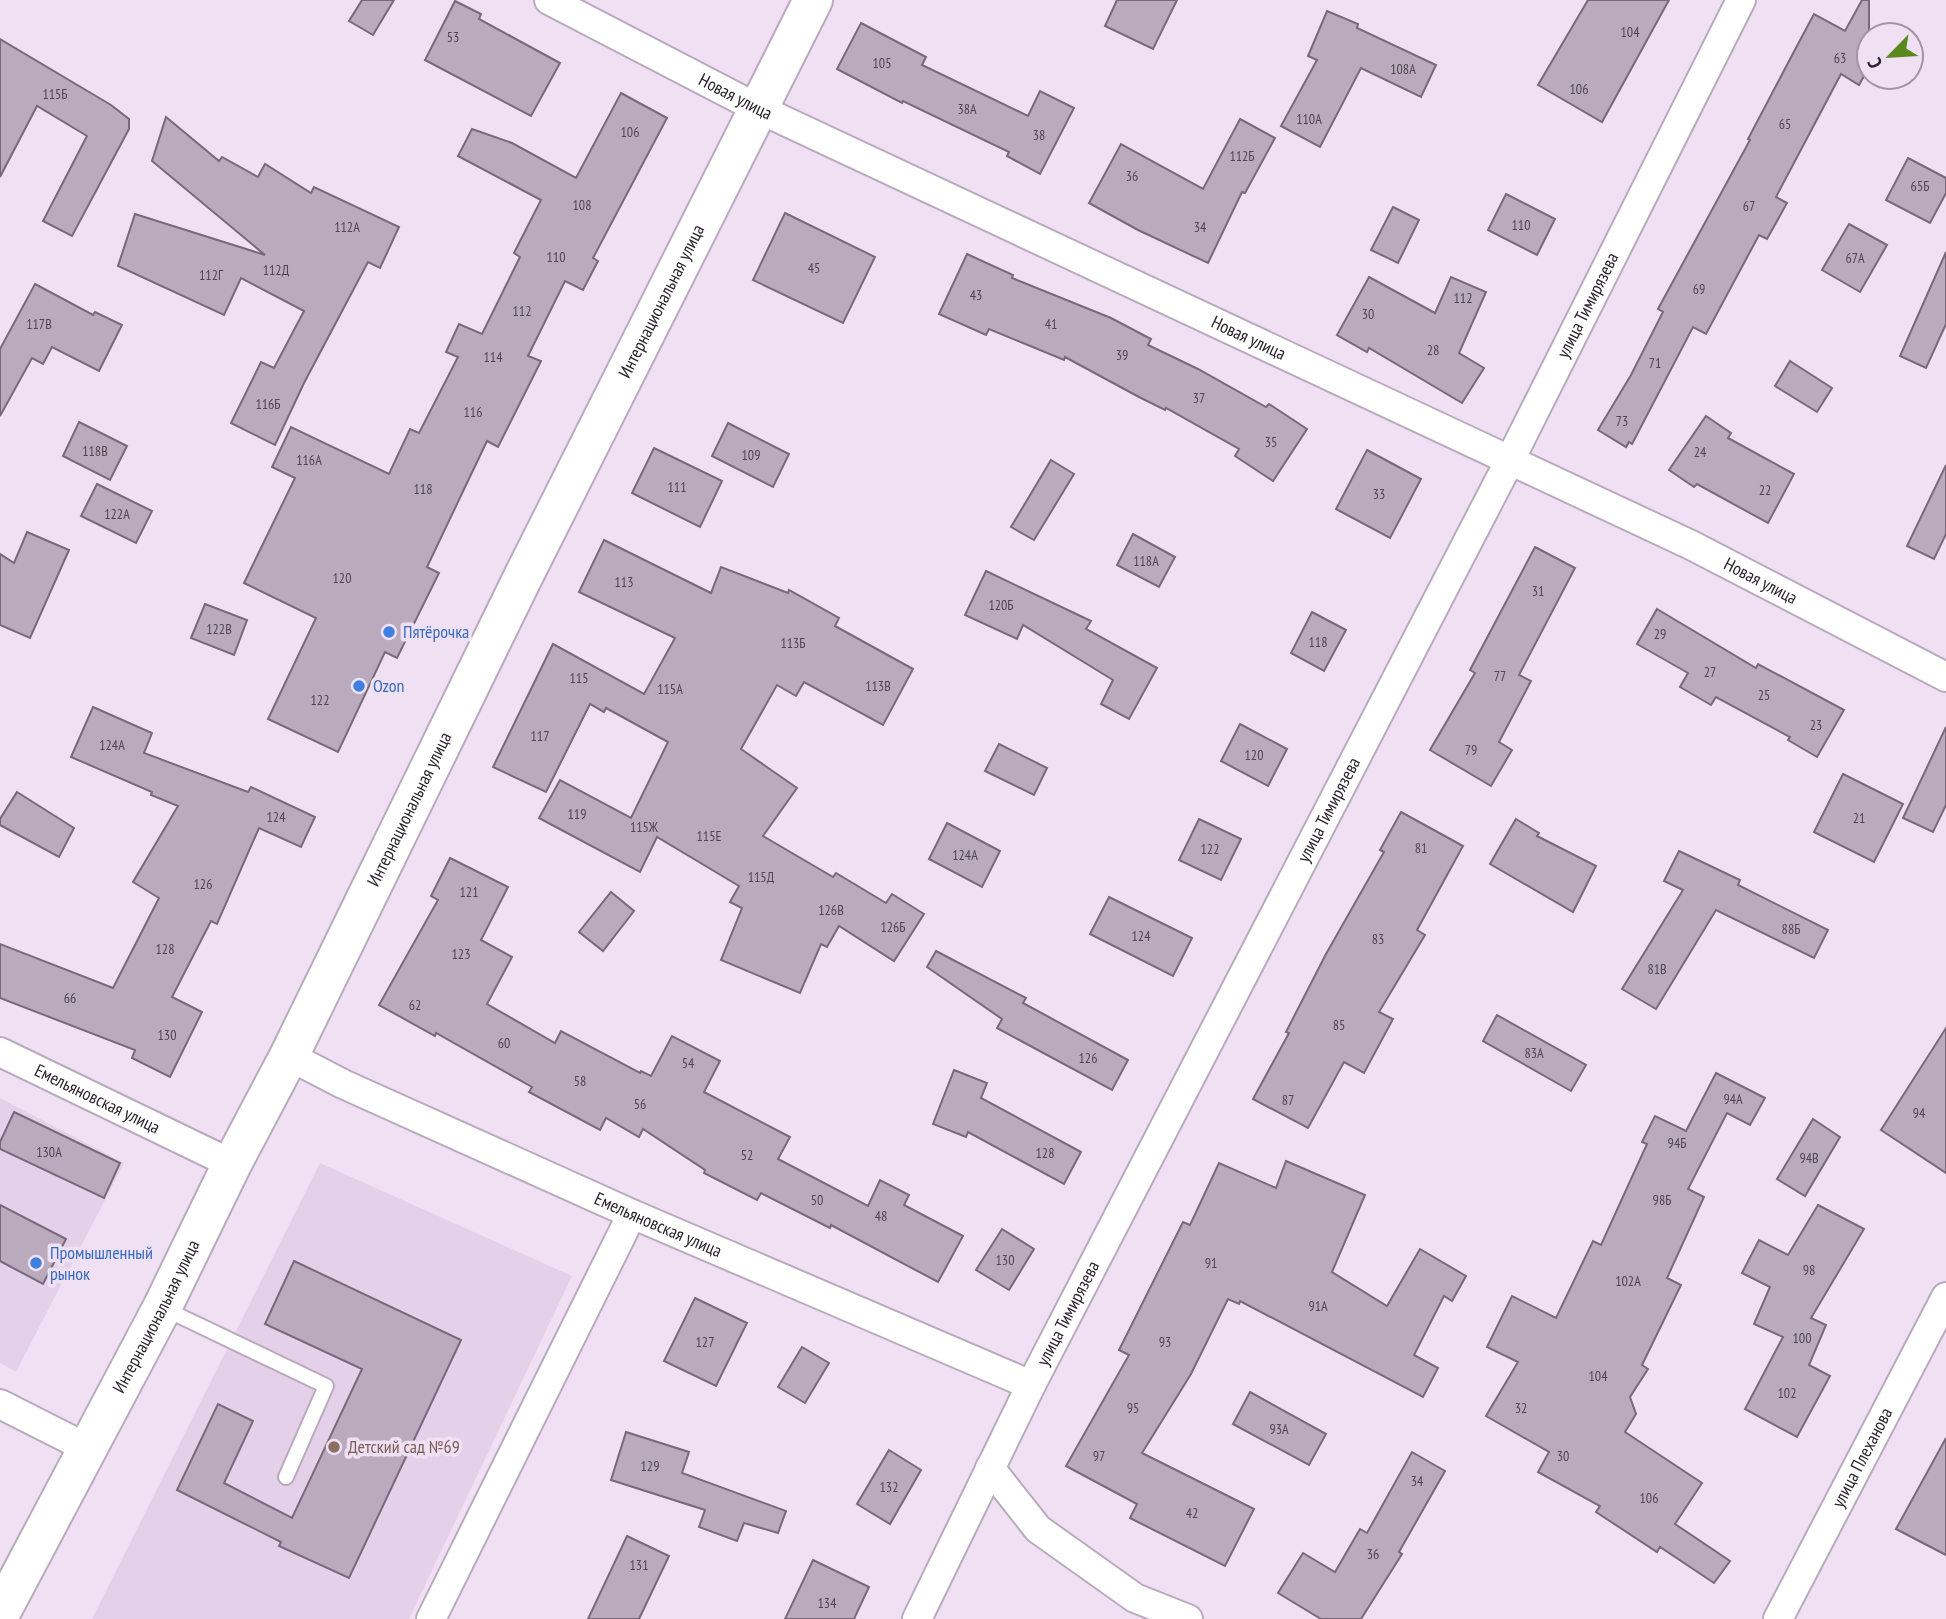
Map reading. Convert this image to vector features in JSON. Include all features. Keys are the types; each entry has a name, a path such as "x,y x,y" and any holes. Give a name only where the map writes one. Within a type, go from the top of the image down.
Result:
{"main road":[{"name":"Интернациональная улица","path":"0,1614 162,1308 232,1164 289,1056 522,579 813,0"}],"street":[{"name":"Новая улица","path":"549,0 759,109 1691,545 1946,677"},
{"name":"улица Тимирязева","path":"917,1619 1031,1385 1510,460 1741,0"},
{"name":"Емельяновская улица","path":"0,1052 232,1164"},
{"name":"Емельяновская улица","path":"289,1056 343,1084 632,1214 1031,1385"},
{"path":"431,1619 632,1214"},
{"name":"улица Плеханова","path":"1778,1619 1946,1297"},
{"path":"0,1404 87,1448"},
{"path":"990,1468 1038,1529 1135,1598 1188,1619"}],"lane":[{"path":"162,1308 326,1386 286,1477"}],"shaded area":[{"name":"Промышленный рынок","path":"0,1098 124,1163 16,1372 0,1363"},
{"name":"Детский сад №69","path":"320,1163 572,1276 409,1619 92,1619"}],"building":[{"path":"362,0 394,0 373,35 349,21"},
{"path":"1117,0 1177,0 1153,49 1105,26"},
{"path":"1588,0 1669,0 1602,122 1538,85"},
{"path":"1862,0 1869,0 1869,21 1855,21 1855,83 1841,74 1776,197 1787,203 1767,239 1759,235 1706,334 1693,327 1632,444 1629,442 1626,447 1598,430 1631,375 1663,312 1658,309 1750,140 1748,139 1814,14 1845,31"},
{"path":"455,1 481,14 479,19 560,63 531,116 425,60"},
{"path":"1327,11 1358,24 1357,28 1436,65 1421,97 1361,68 1320,147 1281,126 1317,60 1308,56"},
{"path":"861,23 926,57 922,65 1028,116 1040,91 1074,108 1040,174 1007,156 1009,152 903,101 902,103 837,69"},
{"path":"0,39 111,105 129,119 129,129 72,236 43,221 87,136 37,106 0,177"},
{"path":"621,93 667,118 593,258 598,261 583,290 565,281 528,356 541,361 498,447 487,441 427,567 439,573 397,658 385,652 338,752 268,719 316,618 244,583 295,478 272,467 291,427 389,474 410,429 419,433 458,357 446,352 459,324 482,334 520,257 514,253 541,200 458,156 472,129 512,143 576,178"},
{"path":"166,117 219,161 222,157 258,177 265,164 311,193 314,187 399,227 380,268 368,262 304,383 275,445 231,423 261,362 274,368 304,311 241,278 224,315 118,266 135,214 265,255 152,161"},
{"path":"1240,119 1275,138 1245,193 1242,192 1208,263 1089,203 1121,144 1203,189"},
{"path":"1908,158 1946,178 1946,193 1930,223 1886,200"},
{"path":"1506,194 1555,219 1537,255 1488,230"},
{"path":"1393,207 1419,220 1398,263 1371,250"},
{"path":"785,213 875,257 843,323 753,280"},
{"path":"1849,224 1887,245 1860,292 1822,270"},
{"path":"1946,252 1946,324 1926,368 1900,356"},
{"path":"967,254 1013,275 1012,278 1111,318 1151,339 1148,345 1266,407 1269,404 1307,429 1273,481 1235,456 1239,449 1166,408 1165,410 1139,397 1065,357 1064,360 989,329 986,335 939,314"},
{"path":"1369,277 1435,313 1451,277 1486,292 1459,353 1484,368 1462,403 1369,348 1367,352 1337,335"},
{"path":"35,284 93,315 95,312 122,325 99,371 52,347 43,364 32,358 0,416 0,349"},
{"path":"1790,361 1832,388 1817,412 1775,386"},
{"path":"1706,416 1731,433 1728,438 1794,474 1768,523 1697,484 1694,487 1669,470"},
{"path":"79,422 127,446 110,480 63,456"},
{"path":"728,423 789,454 773,487 712,456"},
{"path":"654,448 722,481 700,527 632,493"},
{"path":"1367,450 1421,479 1390,538 1336,509"},
{"path":"1051,460 1074,474 1034,540 1011,527"},
{"path":"1946,465 1946,534 1934,559 1907,546"},
{"path":"97,484 152,511 136,543 81,516"},
{"path":"27,532 69,550 30,638 0,625 0,554 14,563"},
{"path":"1133,534 1175,557 1159,587 1117,565"},
{"path":"604,540 711,593 721,567 788,593 789,590 839,618 835,626 913,669 883,725 804,682 796,696 777,685 741,749 797,788 763,836 833,877 836,873 886,903 892,894 924,914 894,961 839,926 827,947 821,944 800,993 721,960 742,908 730,902 739,886 657,837 640,872 539,818 560,780 631,818 668,742 606,708 604,712 590,704 546,792 493,767 553,644 644,694 675,638 579,592"},
{"path":"1535,547 1575,568 1519,675 1531,681 1499,742 1512,750 1491,786 1430,750 1475,673 1470,670"},
{"path":"986,571 1091,621 1086,629 1157,668 1129,719 1101,704 1113,680 1023,625 1017,639 965,615"},
{"path":"205,604 247,620 234,655 191,638"},
{"path":"1657,609 1756,668 1758,664 1844,710 1817,757 1788,740 1790,737 1716,697 1711,705 1680,687 1688,673 1637,644"},
{"path":"1312,612 1346,630 1324,671 1291,653"},
{"path":"93,707 152,733 144,753 248,792 251,787 315,817 301,847 259,828 217,924 211,921 172,997 202,1012 170,1077 132,1058 135,1050 0,998 0,944 113,988 159,898 133,882 178,806 71,757"},
{"path":"1240,724 1287,749 1268,786 1221,761"},
{"path":"1946,727 1946,805 1933,832 1903,818"},
{"path":"999,744 1047,768 1034,795 985,771"},
{"path":"1843,774 1903,804 1874,862 1814,832"},
{"path":"17,792 74,828 59,857 0,825 0,819"},
{"path":"1401,812 1463,846 1417,930 1425,935 1379,1012 1393,1019 1364,1073 1344,1062 1308,1128 1253,1099 1289,1033 1286,1032 1326,954 1384,852 1380,850"},
{"path":"1199,819 1241,839 1221,880 1179,860"},
{"path":"1516,819 1539,833 1537,836 1596,866 1573,912 1490,864"},
{"path":"947,823 1000,851 982,887 929,859"},
{"path":"1679,851 1740,880 1738,885 1828,930 1814,958 1716,910 1656,1009 1622,989 1683,890 1664,881"},
{"path":"450,858 508,887 481,940 512,957 487,1004 555,1043 561,1031 640,1073 641,1071 651,1076 672,1036 720,1061 704,1092 790,1137 778,1159 868,1206 880,1180 909,1195 904,1205 963,1236 938,1282 831,1225 830,1228 761,1193 757,1200 704,1173 705,1170 643,1129 639,1137 606,1118 600,1130 529,1092 532,1087 436,1033 435,1036 379,1005 438,900 431,896"},
{"path":"611,892 634,911 603,951 579,932"},
{"path":"1109,897 1192,938 1173,976 1090,934"},
{"path":"936,951 1026,998 1023,1003 1128,1060 1112,1090 997,1028 1002,1019 927,967"},
{"path":"1497,1015 1586,1065 1571,1091 1483,1041"},
{"path":"1946,1028 1946,1173 1881,1130"},
{"path":"954,1070 987,1083 981,1098 1081,1152 1064,1184 968,1132 966,1137 933,1124"},
{"path":"1716,1073 1765,1098 1750,1125 1727,1113 1688,1189 1704,1197 1667,1278 1681,1285 1642,1365 1648,1369 1630,1397 1636,1414 1625,1432 1702,1483 1675,1524 1730,1561 1714,1583 1660,1547 1657,1552 1596,1512 1600,1506 1538,1472 1549,1452 1486,1416 1518,1362 1487,1347 1512,1296 1556,1318 1593,1241 1601,1245 1647,1144 1642,1142 1655,1116 1686,1131"},
{"path":"14,1112 120,1163 104,1198 0,1149 0,1142"},
{"path":"1813,1119 1840,1137 1805,1196 1777,1179"},
{"path":"1286,1161 1365,1195 1332,1272 1387,1306 1420,1249 1466,1276 1452,1301 1444,1296 1414,1355 1438,1368 1423,1397 1240,1301 1239,1304 1228,1299 1191,1374 1142,1453 1254,1509 1225,1566 1130,1518 1137,1504 1066,1466 1129,1355 1119,1350 1183,1222 1190,1225 1219,1163 1276,1188"},
{"path":"0,1205 66,1239 43,1284 0,1261"},
{"path":"1818,1205 1864,1229 1811,1318 1826,1325 1809,1365 1830,1376 1797,1437 1745,1409 1783,1337 1754,1324 1770,1287 1742,1273 1759,1240 1788,1255"},
{"path":"1002,1229 1034,1249 1009,1290 976,1270"},
{"path":"294,1261 461,1340 349,1578 279,1546 281,1542 177,1490 218,1404 253,1421 224,1483 292,1518 362,1369 265,1324"},
{"path":"695,1298 747,1323 716,1386 664,1361"},
{"path":"802,1347 829,1363 805,1403 778,1387"},
{"path":"1250,1392 1326,1434 1309,1465 1233,1424"},
{"path":"626,1432 689,1452 682,1473 786,1511 778,1533 744,1523 737,1541 699,1527 705,1510 611,1480"},
{"path":"1946,1438 1946,1555 1896,1529"},
{"path":"889,1450 921,1470 890,1524 857,1504"},
{"path":"1412,1452 1445,1471 1399,1552 1402,1554 1361,1619 1321,1619 1278,1593 1303,1553 1335,1572 1360,1529 1367,1533"},
{"path":"627,1536 669,1556 639,1619 588,1619"},
{"path":"813,1560 869,1587 854,1619 785,1619"}],"place":[{"name":"Пятёрочка","path":"389,632"},
{"name":"Ozon","path":"359,686"},
{"name":"Промышленный рынок","path":"36,1263"},
{"name":"Детский сад №69","path":"334,1447"}]}
